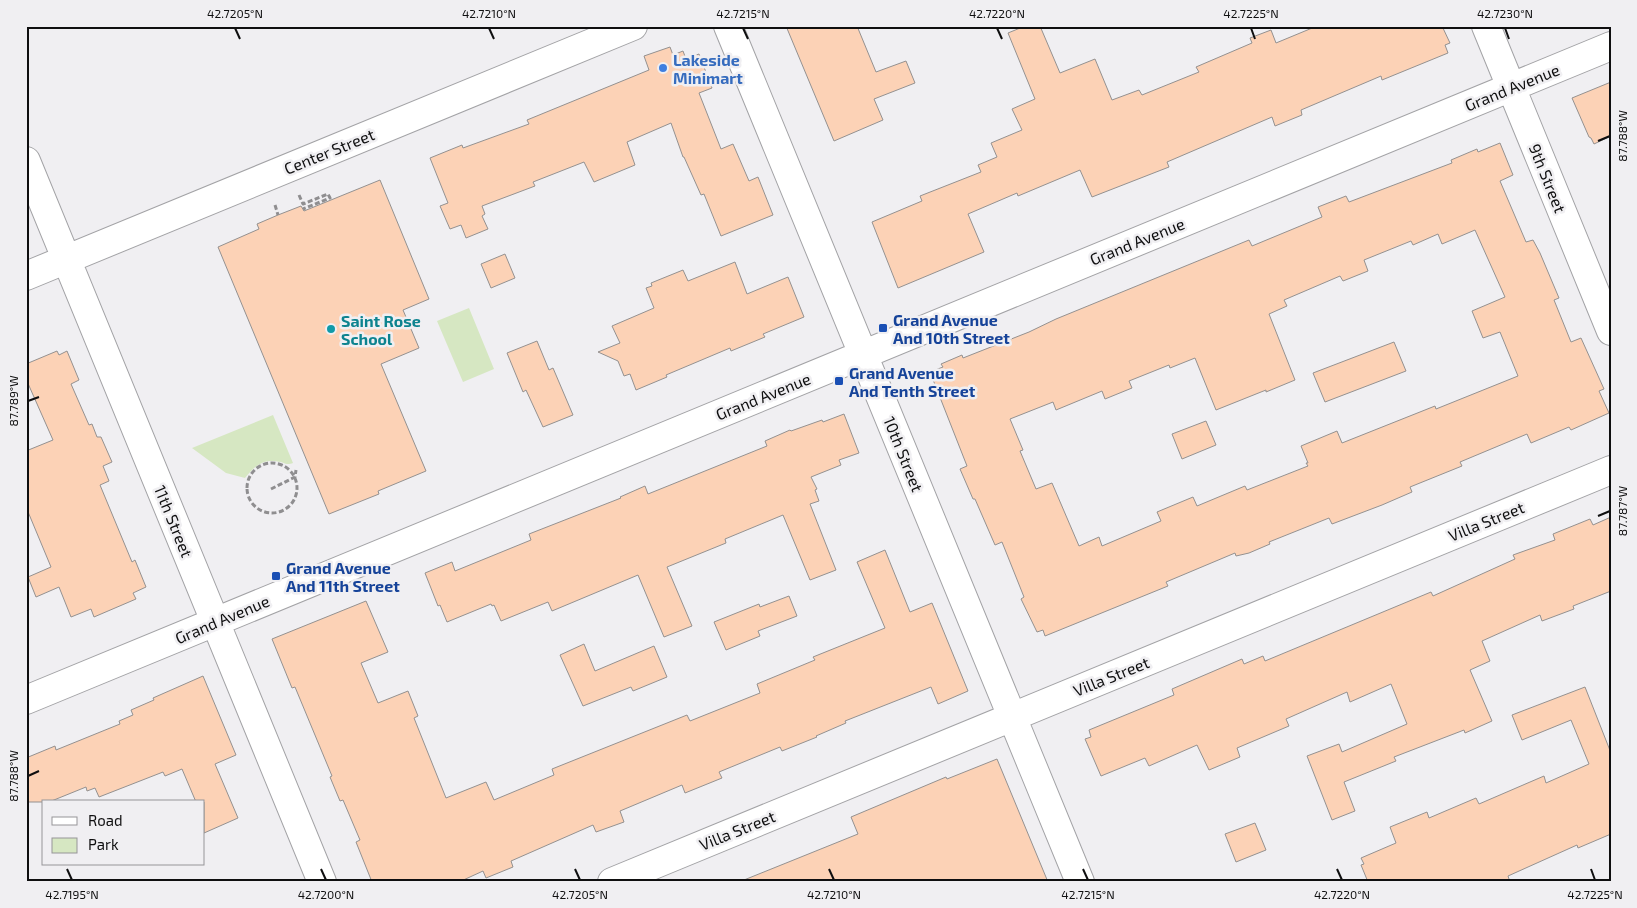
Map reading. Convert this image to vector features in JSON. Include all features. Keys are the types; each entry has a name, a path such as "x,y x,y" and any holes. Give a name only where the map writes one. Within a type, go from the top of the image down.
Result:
{"street":[{"name":"Center Street","path":"26,276 633,26"},
{"name":"10th Street","path":"728,26 1080,882"},
{"name":"9th Street","path":"1486,26 1611,331"},
{"name":"Grand Avenue","path":"26,700 1611,46"},
{"name":"11th Street","path":"26,161 322,882"},
{"name":"Villa Street","path":"612,882 1611,470"}],"path":[{"path":"300,195 303,204 328,194 330,198 303,209"},
{"path":"275,205 278,215"},
{"path":"295,477 290,470 275,463 259,466 248,479 248,495 258,509 273,513 281,512 294,501 296,470"},
{"path":"271,489 295,477"}],"green space":[{"path":"469,308 494,369 463,382 437,321"},
{"path":"273,415 293,463 265,462 256,466 245,478 226,473 192,448"}],"building":[{"path":"786,26 857,26 876,72 906,61 915,83 874,99 883,120 834,141"},
{"path":"1025,26 1040,26 1060,73 1095,59 1112,100 1139,90 1142,95 1199,72 1196,67 1252,43 1250,38 1271,30 1276,43 1317,26 1442,26 1450,43 1445,45 1448,53 1382,80 1381,76 1301,110 1302,115 1275,126 1272,117 1167,162 1169,167 1092,197 1080,170 1018,196 1017,193 968,214 984,252 898,288 872,222 922,201 920,196 981,172 978,165 997,157 991,143 1022,130 1012,109 1035,99 1008,33"},
{"path":"670,47 673,55 683,51 686,59 699,54 712,88 699,93 721,149 733,144 749,181 758,177 773,215 721,236 704,194 701,195 683,157 671,123 627,142 635,165 594,182 584,162 533,182 535,186 482,206 485,214 482,216 488,229 466,238 461,225 450,229 440,206 448,203 430,158 462,145 463,148 529,124 527,120 649,70 644,56"},
{"path":"1611,82 1611,136 1594,144 1572,98"},
{"path":"1500,143 1513,175 1500,181 1526,242 1533,240 1540,253 1559,298 1554,300 1571,342 1581,338 1604,389 1599,391 1609,413 1571,430 1569,427 1531,443 1527,434 1460,462 1462,466 1410,487 1412,492 1382,505 1332,524 1329,518 1269,542 1270,544 1249,553 1236,556 1235,553 1166,582 1168,586 1045,636 1043,630 1037,632 1021,599 1024,597 1002,542 995,545 960,469 967,466 930,372 943,367 941,364 962,355 963,358 1029,332 1056,319 1249,240 1252,246 1322,217 1318,207 1346,196 1349,202 1452,163 1451,160 1477,149 1478,152","holes":["1475,230 1505,297 1472,311 1483,338 1500,332 1518,376 1436,409 1435,406 1342,443 1337,431 1301,446 1308,466 1247,490 1245,486 1197,506 1193,497 1157,512 1161,521 1102,546 1099,537 1079,546 1052,483 1036,489 1020,451 1023,450 1010,419 1053,402 1056,410 1102,391 1105,399 1132,388 1129,381 1169,365 1170,368 1195,358 1216,410 1295,380 1269,314 1287,306 1284,300 1340,276 1343,281 1368,271 1364,260 1411,241 1413,245 1438,234 1442,244"]},
{"name":"Saint Rose School","path":"380,180 429,299 403,310 419,348 381,364 426,471 378,491 379,494 329,514 218,247 259,229 257,224 278,215 301,206 304,211"},
{"path":"505,254 515,278 491,288 481,264"},
{"path":"735,262 747,294 788,277 804,317 763,334 765,337 731,351 730,348 636,390 630,374 624,376 618,361 598,352 620,343 612,326 654,308 646,288 652,286 651,283 683,270 688,281"},
{"path":"537,341 549,370 553,368 573,415 543,427 526,390 523,392 507,353"},
{"path":"1394,342 1406,371 1325,402 1313,373"},
{"path":"57,351 59,355 67,351 79,380 71,384 89,425 92,424 97,437 101,437 112,462 103,466 109,481 100,485 132,562 135,560 146,587 133,593 136,599 94,617 91,609 71,617 59,587 36,597 28,577 51,567 26,507 26,451 53,440 26,379 26,364"},
{"path":"844,414 859,453 839,460 841,465 811,477 817,489 815,490 819,501 810,504 836,570 810,580 783,515 725,539 726,543 667,567 692,626 664,637 638,575 552,611 548,602 501,621 494,605 492,606 491,604 447,622 440,605 438,606 425,573 452,562 455,571 531,540 529,534 621,498 645,486 648,494 767,446 765,441 790,430 822,420 823,422"},
{"path":"1206,421 1216,445 1182,459 1172,434"},
{"path":"1611,517 1611,591 1573,606 1574,609 1542,621 1540,615 1482,641 1490,661 1470,670 1492,721 1465,733 1464,730 1394,757 1396,761 1344,782 1355,811 1332,820 1307,756 1339,744 1342,752 1407,724 1391,684 1350,702 1347,692 1286,719 1289,726 1237,748 1240,757 1209,770 1197,745 1149,766 1145,758 1101,776 1085,739 1091,737 1089,730 1174,695 1172,689 1242,659 1244,664 1263,656 1265,661 1431,592 1433,596 1515,559 1513,555 1555,540 1553,534 1590,519 1593,525"},
{"path":"885,550 910,612 932,603 968,691 938,704 931,687 845,721 846,723 817,737 782,751 780,747 719,772 722,778 685,793 682,785 620,811 624,822 596,832 593,825 511,861 513,867 486,878 483,871 459,882 372,882 356,842 360,840 343,800 340,801 330,777 332,776 295,687 292,688 272,639 366,601 388,652 361,663 378,703 408,691 418,716 414,718 446,798 486,782 494,800 554,775 552,769 687,715 690,721 760,693 757,684 815,660 813,657 885,628 857,562"},
{"path":"789,596 797,616 758,631 760,636 726,650 714,622 759,604 760,607"},
{"path":"584,644 595,671 654,646 667,677 633,691 631,687 583,706 560,655"},
{"path":"203,676 236,755 215,764 238,818 205,833 205,800 195,800 182,769 165,776 163,772 99,797 95,788 87,791 86,787 54,800 26,802 26,758 55,746 56,750 120,724 119,721 133,715 131,710 154,700 153,698"},
{"path":"1585,687 1611,753 1611,834 1578,848 1577,845 1508,876 1510,882 1368,882 1361,865 1364,864 1361,858 1396,843 1390,827 1427,812 1429,818 1476,798 1479,804 1544,776 1546,783 1589,764 1571,720 1522,740 1512,715"},
{"path":"997,759 1048,882 739,882 858,834 851,817 946,777 947,779"},
{"path":"1255,823 1266,850 1236,862 1225,834"}],"place":[{"name":"Lakeside Minimart","path":"663,68"},
{"name":"Grand Avenue And 10th Street","path":"883,328"},
{"name":"Saint Rose School","path":"331,329"},
{"name":"Grand Avenue And Tenth Street","path":"839,381"},
{"name":"Grand Avenue And 11th Street","path":"276,576"}]}
